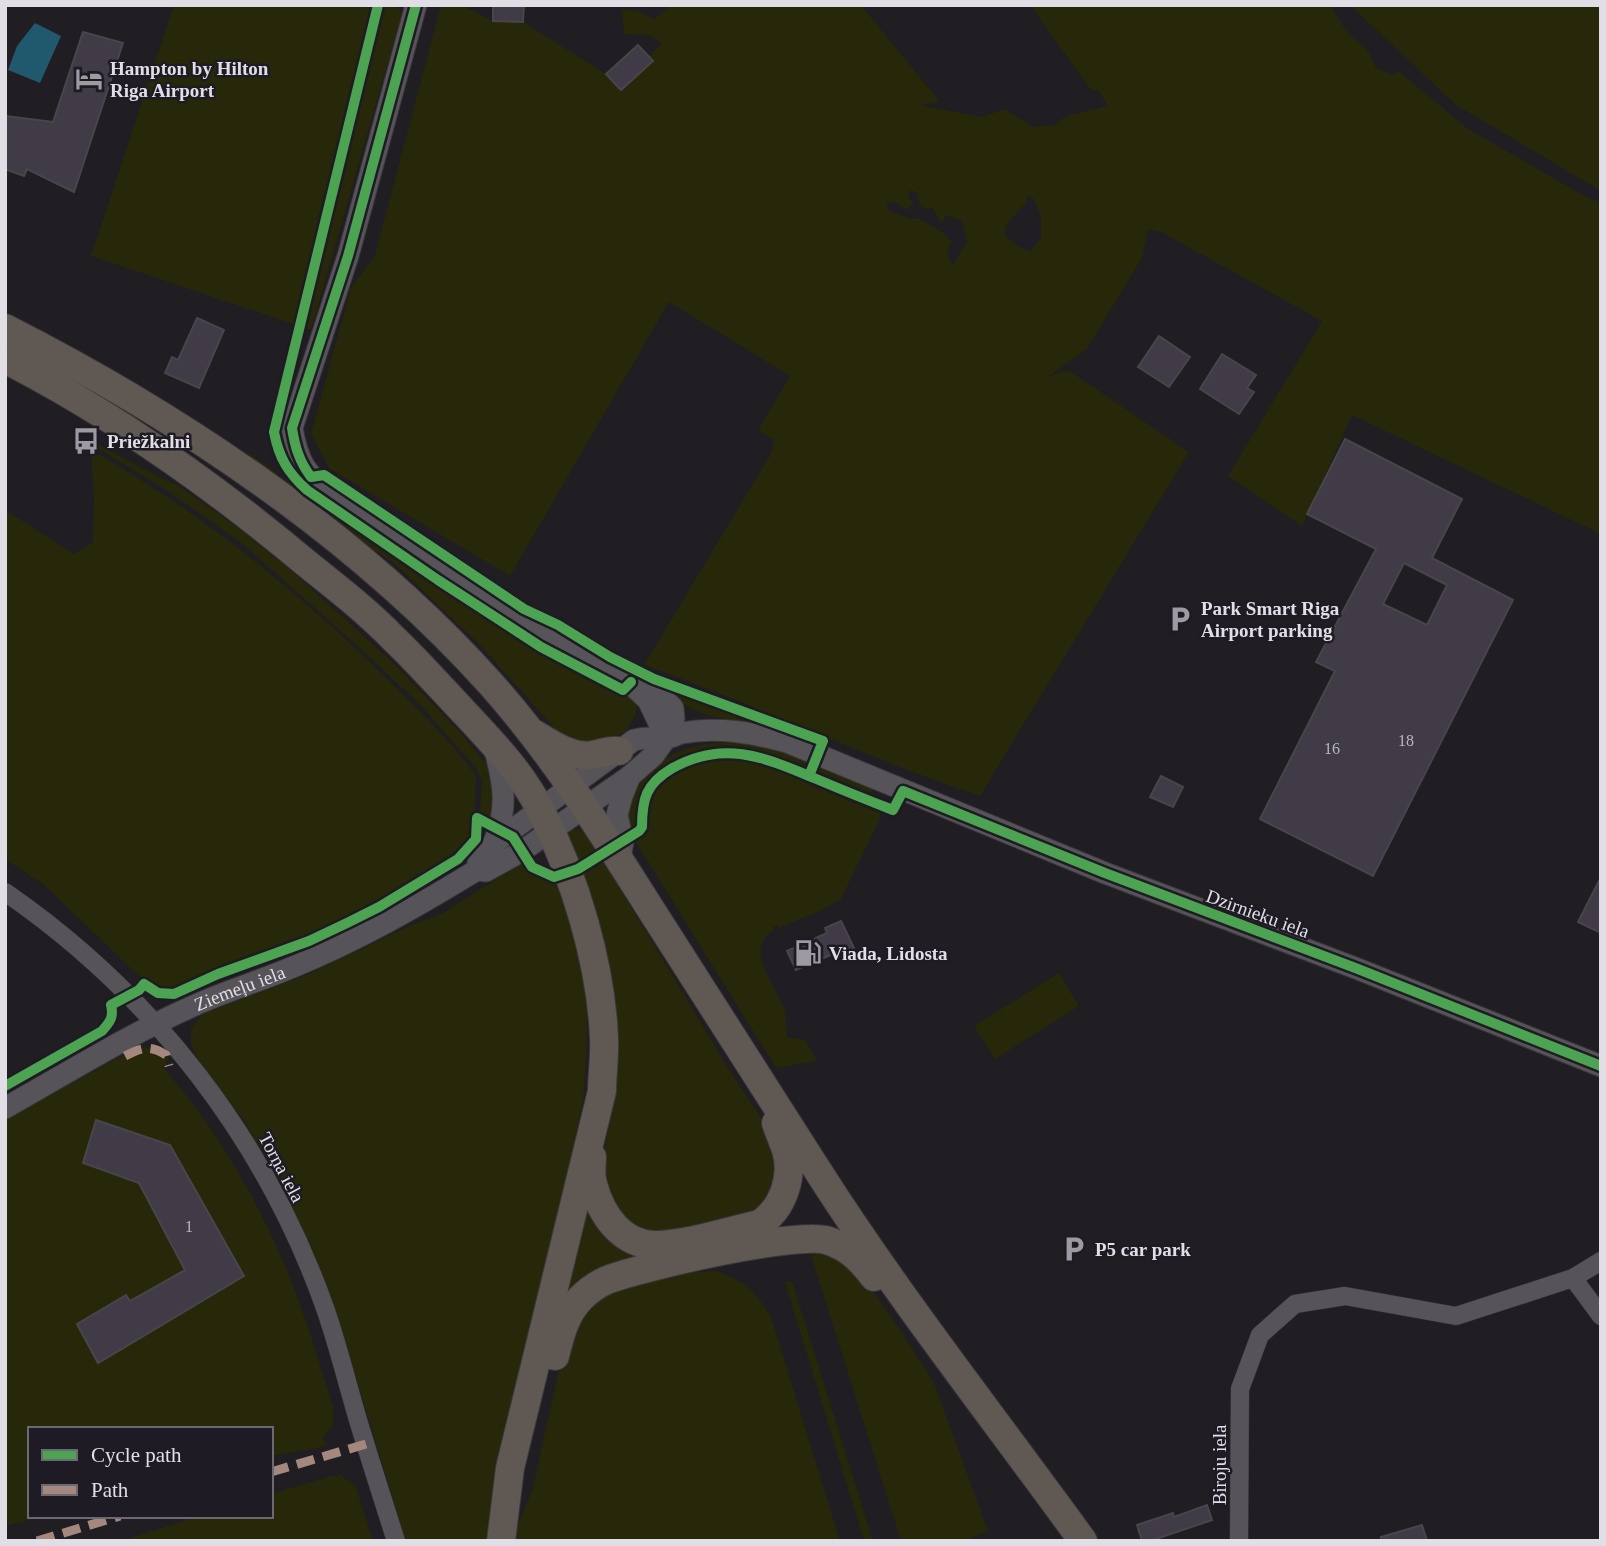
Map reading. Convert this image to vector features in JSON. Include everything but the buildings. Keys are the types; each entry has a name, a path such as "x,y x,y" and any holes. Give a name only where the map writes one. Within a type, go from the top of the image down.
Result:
{"main road":[{"path":"5,328 79,366 195,438 280,496 397,591 488,680 533,732 620,860 827,1185 888,1274 1083,1541"},
{"path":"5,359 65,392 185,467 256,521 356,604 394,639 506,758 546,820 568,873 585,928 601,1002 604,1040 602,1091 510,1468 503,1528"},
{"path":"533,732 555,746 578,754 588,756 610,749 625,764"},
{"path":"593,1122 592,1181 606,1218 633,1240 659,1245 760,1224 783,1199 789,1174 787,1152 764,1086"},
{"path":"503,1528 526,1475 562,1327 572,1308 580,1298 608,1280 650,1268 748,1247 813,1238 828,1241 856,1254 955,1388 988,1411"}],"street":[{"path":"416,5 348,256 292,428 295,448 311,477 332,494 490,601 548,637 631,682 635,690 648,700 666,738"},
{"name":"Dzirnieku iela","path":"546,820 625,764 634,740 648,736 666,738 683,733 749,732 787,742 1105,873 1358,969 1601,1066"},
{"path":"493,844 503,818 504,800 501,765 495,746"},
{"path":"620,860 623,841 617,815 625,764"},
{"name":"Ziemeļu iela","path":"477,870 478,863 493,844 546,820"},
{"name":"Ziemeļu iela","path":"5,1108 157,1023 355,940 403,915 477,870 486,871 495,867 546,820"},
{"name":"Torņa iela","path":"5,892 87,955 157,1023 214,1094 240,1132 274,1191 325,1308 396,1541"},
{"name":"Biroju iela","path":"1239,1541 1240,1389 1260,1335 1295,1304 1345,1296 1456,1316 1573,1278 1601,1261"},
{"path":"1573,1278 1601,1316"}],"green space":[{"path":"174,5 396,5 402,13 311,330 91,256"},
{"path":"441,5 461,5 493,21 523,22 606,74 621,90 652,62 648,57 662,43 648,35 624,34 622,9 637,11 654,19 669,7 667,5 861,5 940,102 920,105 982,117 1005,109 1032,127 1055,125 1066,116 1108,106 1098,90 1091,90 1030,5 1330,5 1347,32 1369,52 1376,68 1393,75 1399,71 1468,129 1588,198 1601,202 1601,534 1352,415 1302,526 1228,476 1322,321 1161,232 1148,229 1142,258 1087,349 1048,377 1068,370 1189,452 980,796 644,665 771,454 774,440 758,430 790,376 669,302 510,576 329,468 311,434 351,288 375,255","holes":["910,190 918,193 919,203 924,209 933,208 941,224 947,215 962,221 967,241 953,266 947,251 952,242 943,233 920,219 911,219 888,210 887,202 895,202 907,210 913,203 908,197","1026,195 1033,198 1041,216 1041,238 1030,252 1004,234 1006,225 1027,202"]},
{"path":"1350,5 1601,5 1601,191 1456,105"},
{"path":"96,443 177,485 240,529 294,573 391,661 460,732 490,769 496,784 495,822 480,814 482,781 476,768 425,710 371,658 243,544 168,491 94,446"},
{"path":"243,448 482,616 625,695 637,704 636,715 626,731 606,742 574,744 557,731 481,646 393,562 349,535 261,467"},
{"path":"91,450 170,499 280,581 407,698 476,776 474,838 455,857 402,892 360,914 303,940 238,963 170,992 158,990 142,979 43,884 5,859 5,510 74,554 93,542"},
{"path":"659,683 777,725 775,728 699,712 685,706"},
{"path":"741,742 785,752 810,762 807,770 764,754 738,750 702,752 685,758 656,776 646,790 640,806 639,825 631,831 629,803 634,790 653,768 692,747"},
{"path":"721,756 783,768 881,808 879,821 841,899 779,928 778,925 773,927 774,930 765,938 761,947 764,967 784,1009 787,1037 805,1040 817,1061 776,1068 634,839 645,830 648,799 663,779 685,766"},
{"path":"818,765 870,788 878,799 815,773"},
{"path":"573,829 582,830 597,851 576,865 566,837"},
{"path":"602,859 730,1071 774,1137 782,1161 766,1208 743,1220 646,1236 610,1209 601,1171 615,1087 618,1032 615,1007 579,873"},
{"path":"524,862 540,877 550,881 560,880 576,931 586,999 587,1039 583,1101 488,1541 406,1541 333,1302 310,1244 277,1177 245,1122 196,1056 191,1044 191,1029 203,1014 311,973 407,927 441,914"},
{"path":"1059,973 1079,1006 995,1059 974,1026"},
{"path":"146,1047 169,1058 163,1067 215,1135 259,1209 304,1315 333,1407 333,1425 323,1437 326,1445 273,1456 273,1427 28,1427 28,1518 38,1518 5,1526 5,1120 127,1053"},
{"path":"586,1203 659,1252 563,1296"},
{"path":"825,1253 841,1258 863,1280 934,1383 988,1531 965,1541 901,1541 811,1255"},
{"path":"717,1271 749,1288 771,1317 840,1541 515,1541 518,1524 532,1491 565,1343 591,1300 655,1275"},
{"path":"792,1281 873,1541 864,1541 785,1282"},
{"path":"341,1475 356,1487 373,1541 120,1541 194,1518 273,1518 273,1493"}],"water":[{"path":"35,23 61,36 40,83 8,70 17,46"}],"marked path":[{"path":"125,1056 141,1049 155,1050 166,1055 169,1066"},
{"path":"273,1471 366,1444"},
{"path":"37,1541 113,1518"}],"cycle path":[{"path":"378,5 274,432 279,450 290,471 307,490 438,580 541,647 623,690 631,682"},
{"path":"416,5 348,256 292,428 303,465 311,477 324,475 524,609 558,625 610,657 654,679 823,741 809,776"},
{"path":"5,1086 102,1031 111,1019 111,1005 139,990 144,984 158,993 174,994 218,974 309,941 379,907 458,859 476,839 477,818 513,837 532,867 554,877 578,869 639,831 642,827 647,793 656,780 671,769 690,760 726,753 743,754 778,764 893,810 903,791 1105,873 1358,969 1601,1066"}],"place":[{"name":"Hampton by Hilton Riga Airport","path":"89,79"},
{"name":"Priežkalni","path":"86,441"},
{"name":"Park Smart Riga Airport parking","path":"1180,619"},
{"name":"Viada, Lidosta","path":"808,953"},
{"name":"P5 car park","path":"1074,1249"}]}
